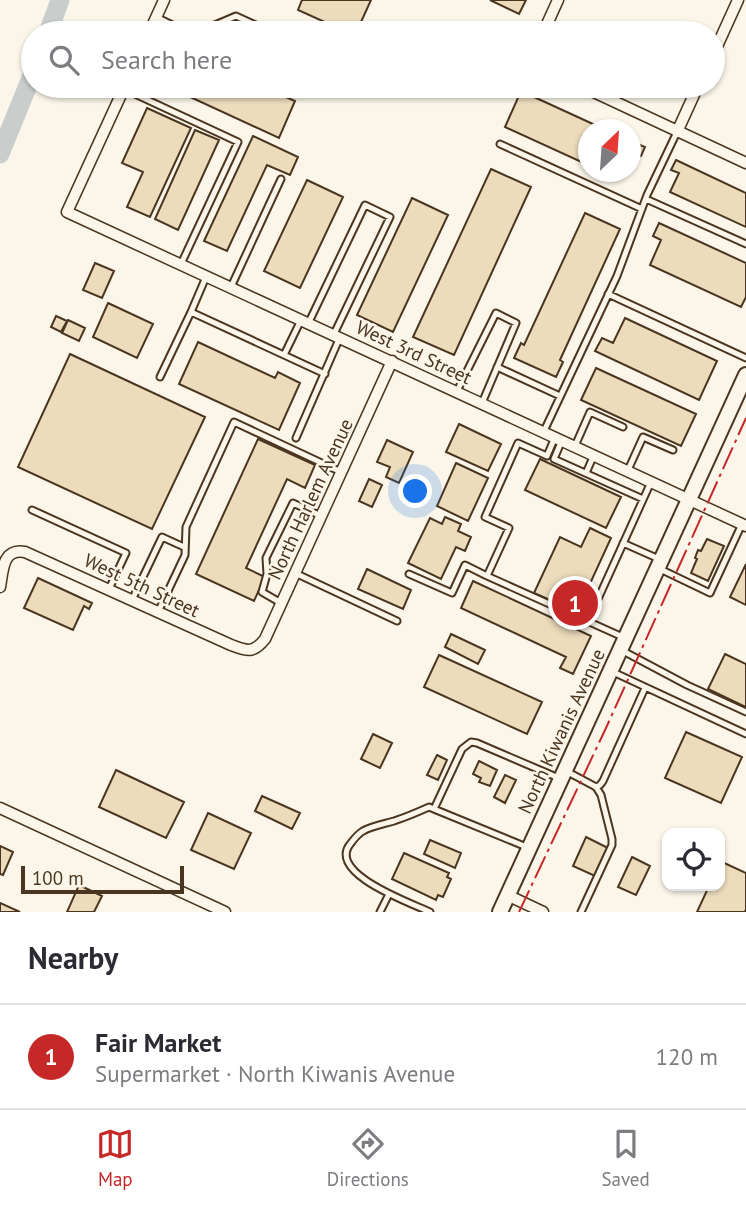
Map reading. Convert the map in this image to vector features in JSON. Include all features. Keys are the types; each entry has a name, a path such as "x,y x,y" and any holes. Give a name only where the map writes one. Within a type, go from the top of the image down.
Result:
{"main road":[{"name":"North Kiwanis Avenue","path":"500,912 746,375"}],"street":[{"path":"154,21 164,0"},
{"path":"548,21 558,0"},
{"path":"725,28 738,0"},
{"name":"West 3rd Street","path":"119,98 67,212 744,525"},
{"path":"605,98 746,163"},
{"path":"677,132 693,98"},
{"name":"North Harlem Avenue","path":"255,649 265,639 392,361"},
{"name":"West 5th Street","path":"0,587 6,560 13,552 19,551 231,645 249,651 255,649"},
{"path":"0,808 226,912"},
{"path":"507,895 543,912"}],"lane":[{"path":"224,21 236,16 247,21"},
{"path":"156,17 164,21"},
{"path":"147,98 238,142 181,264"},
{"path":"544,431 608,294 646,199 677,132"},
{"path":"499,144 642,209"},
{"path":"231,287 281,179"},
{"path":"646,199 746,244"},
{"path":"284,355 305,321 365,205 390,217 337,335 325,374 296,438"},
{"path":"160,377 207,276"},
{"path":"608,294 746,358"},
{"path":"191,312 325,374"},
{"path":"457,391 496,313 516,323 482,403"},
{"path":"498,367 560,396"},
{"path":"575,446 590,412 623,427"},
{"path":"159,612 185,555 186,527 234,422 341,472"},
{"path":"628,471 643,437 674,450"},
{"path":"559,438 554,459 643,499"},
{"path":"487,576 509,528 485,517 518,443 547,456 559,438"},
{"path":"586,473 594,455"},
{"path":"588,621 651,481"},
{"path":"281,603 262,592 267,574 266,558 293,503 321,516"},
{"path":"32,510 126,553 109,589"},
{"path":"623,543 710,593 744,525"},
{"path":"132,600 162,537 184,547"},
{"path":"410,574 452,593 465,565 588,621 687,685 746,712"},
{"path":"295,573 397,621"},
{"path":"610,671 746,734"},
{"path":"596,787 603,781 645,688"},
{"path":"434,808 462,749 471,742 596,787 601,795 612,845 581,912"},
{"path":"430,912 389,894 362,878 348,865 346,849 362,832 429,807 529,848"},
{"path":"380,912 389,894"}],"building":[{"path":"302,0 371,0 361,21 322,21 298,10"},
{"path":"490,0 526,0 519,14"},
{"path":"192,98 288,98 295,101 279,138"},
{"path":"518,98 536,98 582,119 578,119 578,160 505,127"},
{"path":"147,108 191,128 150,217 127,207 143,172 122,163"},
{"path":"195,130 219,140 178,230 155,219"},
{"path":"253,136 298,157 290,175 267,165 227,251 204,241"},
{"path":"676,160 746,193 746,227 670,192 679,173 671,170"},
{"path":"491,169 531,187 454,355 413,337"},
{"path":"307,180 343,197 300,288 264,271"},
{"path":"412,198 448,215 393,332 357,315"},
{"path":"585,213 620,229 560,360 563,362 556,377 514,358 521,343 524,345"},
{"path":"659,223 746,263 746,297 741,307 650,265 661,240 653,236"},
{"path":"95,263 114,271 102,298 83,290"},
{"path":"108,303 153,324 137,358 93,337"},
{"path":"56,316 67,321 61,332 51,327"},
{"path":"625,318 717,361 699,400 595,351 602,338 613,343"},
{"path":"68,320 85,328 79,341 62,333"},
{"path":"198,342 275,378 278,372 300,383 279,430 179,384"},
{"path":"70,354 205,417 152,529 18,467"},
{"path":"596,368 696,414 681,446 581,400"},
{"path":"459,424 501,444 488,471 446,452"},
{"path":"258,439 315,465 305,488 287,479 246,568 265,577 254,601 196,574"},
{"path":"387,440 413,452 399,483 386,477 390,467 377,462"},
{"path":"540,459 621,497 606,528 525,490"},
{"path":"456,463 488,478 468,521 437,506"},
{"path":"369,479 382,485 372,507 359,501"},
{"path":"445,517 461,524 458,531 471,537 465,551 456,547 441,579 408,563 430,518 442,524"},
{"path":"590,528 611,538 577,612 534,593 560,537 581,547"},
{"path":"707,539 724,546 708,581 691,573 698,550 701,551"},
{"path":"746,564 746,605 730,597"},
{"path":"367,569 411,590 403,609 358,589"},
{"path":"38,578 92,603 89,609 84,606 73,630 24,608"},
{"path":"473,581 591,636 573,674 560,668 566,657 461,608"},
{"path":"451,634 485,650 478,664 445,647"},
{"path":"725,654 746,664 746,707 708,689"},
{"path":"439,655 542,702 527,734 424,687"},
{"path":"686,732 742,757 721,803 665,778"},
{"path":"373,734 392,743 380,768 361,759"},
{"path":"437,755 447,760 438,780 427,775"},
{"path":"479,761 497,770 490,786 479,782 481,778 473,774"},
{"path":"116,770 184,802 166,838 99,807"},
{"path":"505,775 516,780 505,803 494,797"},
{"path":"262,796 300,813 292,829 255,811"},
{"path":"208,813 251,833 234,869 191,850"},
{"path":"586,837 608,848 595,876 573,866"},
{"path":"430,840 461,853 455,868 424,854"},
{"path":"0,846 13,852 3,875 0,874"},
{"path":"404,853 449,873 447,877 451,879 443,897 438,895 436,900 392,879"},
{"path":"632,857 650,866 636,895 618,887"},
{"path":"725,863 746,873 745,912 697,912 707,891 725,891"},
{"path":"79,885 102,896 94,912 67,912"},
{"path":"0,903 20,912 0,912"}],"waterway":[{"path":"52,21 60,0"},
{"path":"0,154 23,98"}],"power":[{"path":"519,912 606,728 746,418"}],"place":[{"name":"Fair Market","path":"575,603"}]}
